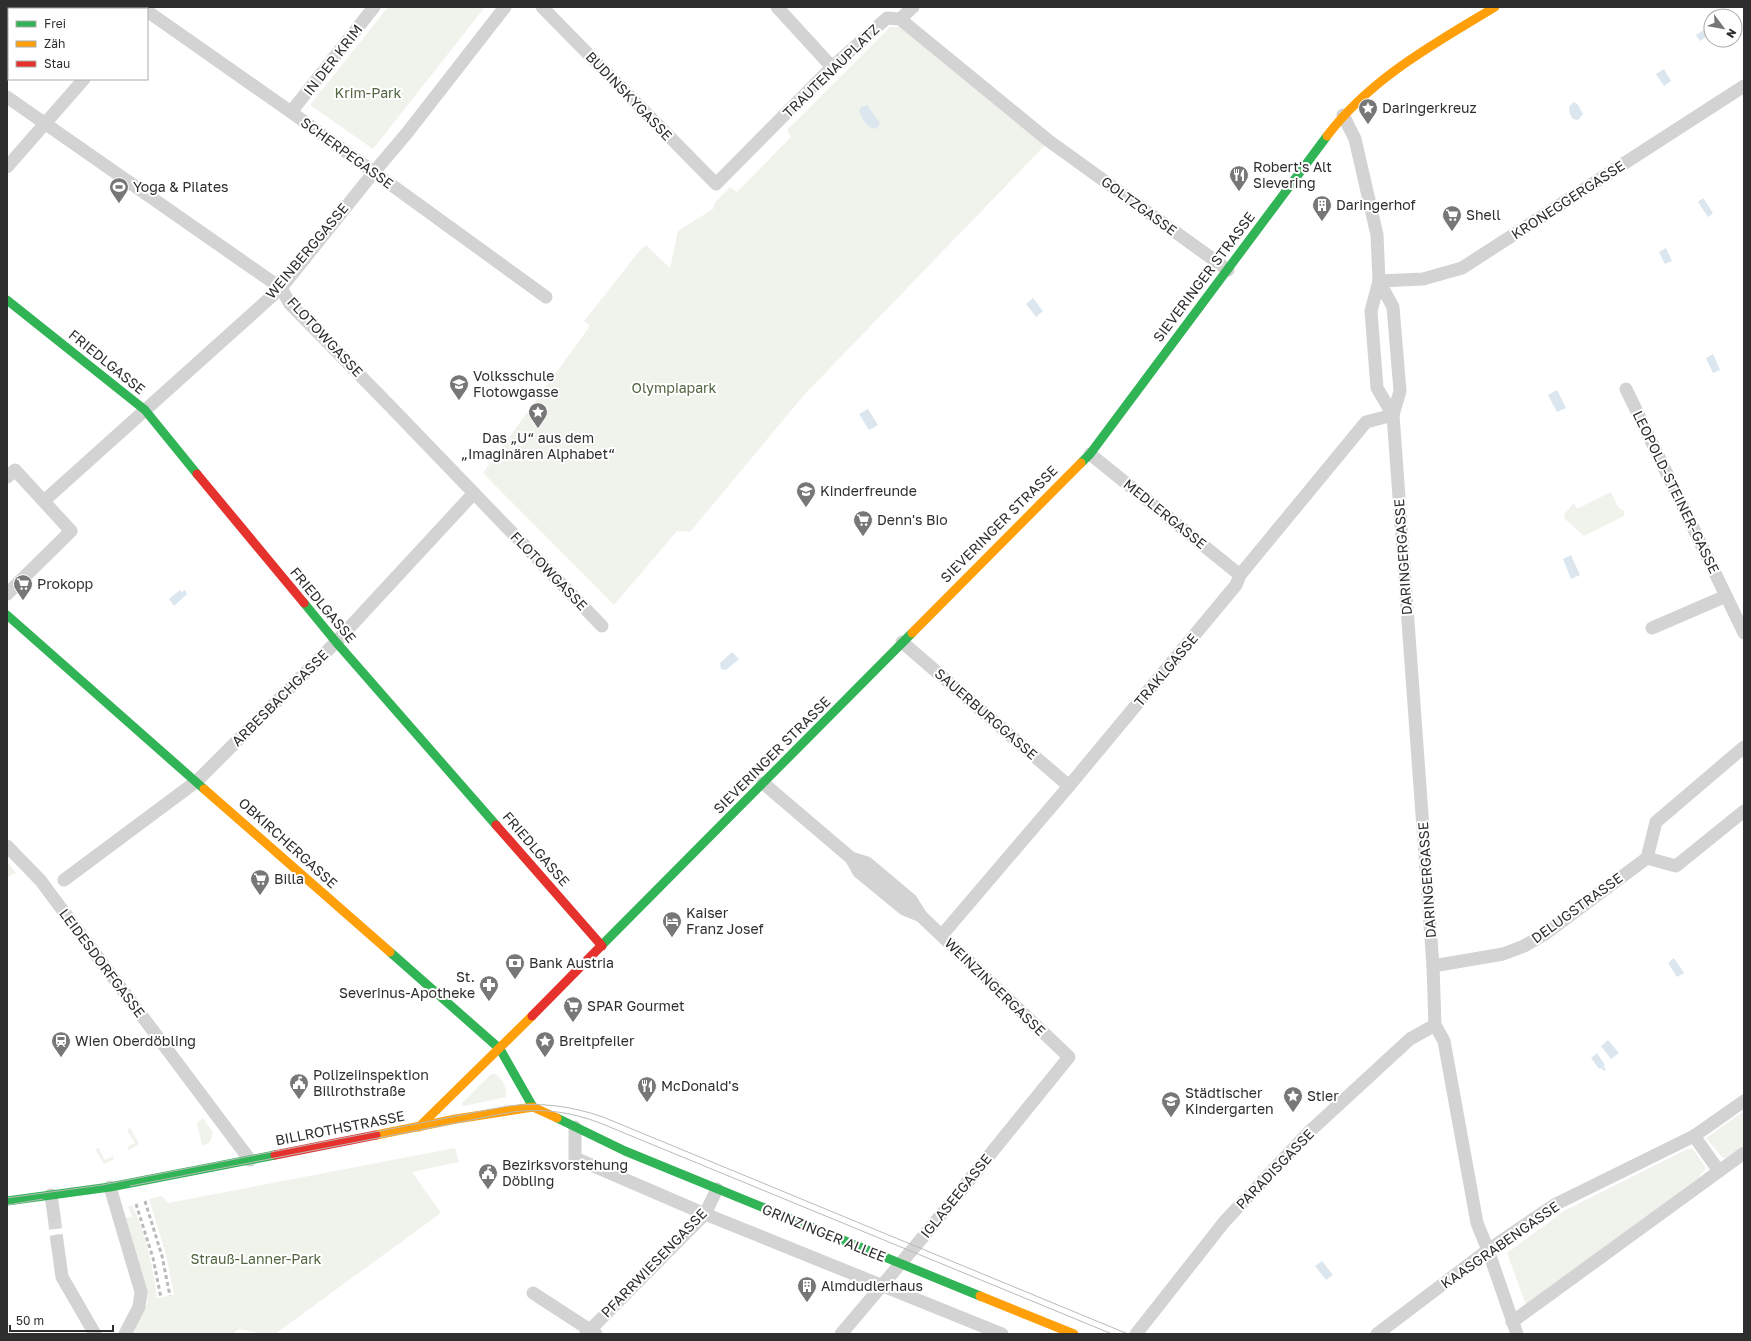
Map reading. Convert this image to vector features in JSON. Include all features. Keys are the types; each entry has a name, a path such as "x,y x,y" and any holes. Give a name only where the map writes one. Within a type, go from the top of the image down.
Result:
{"street":[{"name":"IN DER KRIM","path":"291,112 374,7"},
{"name":"WEINBERGGASSE","path":"44,500 281,288 505,7"},
{"name":"BUDINSKYGASSE","path":"542,7 716,184"},
{"path":"777,7 832,67"},
{"path":"900,19 913,7"},
{"name":"SIEVERINGER STRASSE","path":"500,1049 1090,454 1343,115 1368,91 1422,51 1495,7"},
{"name":"SCHERPEGASSE","path":"148,12 291,112 546,297"},
{"name":"TRAUTENAUPLATZ","path":"716,184 832,67 887,18 900,19"},
{"name":"GOLTZGASSE","path":"900,19 1049,141 1228,270"},
{"path":"7,167 83,80"},
{"name":"KRONEGGERGASSE","path":"1379,281 1423,279 1462,268 1744,86"},
{"name":"FLOTOWGASSE","path":"7,98 281,288 290,304 602,626"},
{"name":"DARINGERGASSE","path":"1343,115 1355,139 1365,177 1377,235 1379,281 1371,311 1377,388 1393,415"},
{"name":"DARINGERGASSE","path":"1379,281 1393,307 1400,391 1393,415 1433,966 1435,1025 1444,1041 1477,1223 1515,1328"},
{"name":"FRIEDLGASSE","path":"7,300 145,410 336,642 602,946"},
{"name":"LEOPOLD-STEINER-GASSE","path":"1626,389 1744,633"},
{"name":"TRAKLGASSE","path":"942,935 1069,786 1236,585 1240,575 1366,422 1393,415"},
{"name":"MEDLERGASSE","path":"1090,454 1240,575"},
{"path":"7,477 15,470 71,531 7,594"},
{"name":"ARBESBACHGASSE","path":"64,880 197,781 336,642 474,493"},
{"path":"1652,628 1726,596"},
{"name":"OBKIRCHERGASSE","path":"7,615 500,1049 533,1107"},
{"name":"SAUERBURGGASSE","path":"902,642 1069,786"},
{"path":"1744,747 1656,822 1647,858 1676,866 1744,811"},
{"name":"WEINZINGERGASSE","path":"763,783 851,858 860,872 904,909 921,916 1069,1058"},
{"name":"LEIDESDORFGASSE","path":"7,846 48,891 250,1160"},
{"name":"DELUGSTRASSE","path":"1433,966 1490,957 1524,946 1545,934 1569,917 1647,858"},
{"name":"PARADISGASSE","path":"1136,1334 1225,1221 1309,1132 1410,1039 1435,1025"},
{"name":"BILLROTHSTRASSE","path":"110,1186 419,1126 500,1049"},
{"name":"IGLASEEGASSE","path":"841,1334 1069,1058"},
{"name":"KAASGRABENGASSE","path":"1377,1334 1488,1250 1554,1205 1694,1136 1744,1101"},
{"path":"419,1126 533,1107"},
{"name":"GRINZINGER ALLEE","path":"533,1107 625,1152 1074,1334"},
{"name":"GRINZINGER ALLEE","path":"575,1127 576,1158 705,1214 1002,1334"},
{"path":"1694,1136 1719,1171"},
{"path":"1515,1328 1744,1153"},
{"path":"7,1201 110,1186 141,1292 140,1307 125,1334"},
{"name":"PFARRWIESENGASSE","path":"591,1333 705,1214 717,1189"},
{"path":"51,1195 54,1216"},
{"path":"57,1241 62,1277 95,1334"},
{"path":"533,1293 591,1333"}],"green space":[{"name":"Krim-Park","path":"388,7 485,7 373,149 310,105"},
{"name":"Olympiapark","path":"904,22 1049,141 805,394 690,532 677,531 614,605 483,473 590,326 584,321 641,249 646,245 670,268 678,231 713,209 715,202 730,187 737,192 791,137 787,130 890,27 899,27"},
{"path":"1611,492 1618,507 1624,511 1624,516 1584,536 1565,519 1564,514 1574,503 1577,509"},
{"path":"7,862 16,873 7,877"},
{"path":"491,1074 495,1074 502,1081 506,1091 506,1097 465,1106 462,1105 462,1103"},
{"path":"1744,1111 1744,1145 1727,1157 1723,1158 1706,1138"},
{"path":"203,1118 213,1133 210,1142 202,1146 197,1123"},
{"path":"130,1128 139,1144 129,1150 127,1147 135,1143 127,1130"},
{"path":"99,1148 105,1160 113,1156 114,1159 104,1164 95,1149"},
{"name":"Strauß-Lanner-Park","path":"455,1148 459,1162 412,1172 441,1213 275,1334 263,1334 239,1329 232,1334 130,1334 148,1302 126,1218 132,1216 128,1207 132,1205 145,1239 157,1298 174,1295 166,1255 149,1199 162,1196 168,1203"},
{"path":"1687,1149 1693,1149 1706,1168 1698,1178 1526,1305 1507,1253 1564,1211"}],"shaded area":[{"path":"1703,30 1703,39 1700,41 1696,35"},
{"path":"1664,69 1671,81 1664,86 1656,74"},
{"path":"1574,102 1578,105 1583,114 1578,120 1573,119 1570,114 1569,107"},
{"path":"867,105 880,123 876,129 867,125 859,111 861,107"},
{"path":"1703,198 1713,213 1708,217 1698,202"},
{"path":"1666,248 1672,261 1665,264 1659,252"},
{"path":"1033,298 1043,311 1036,317 1026,304"},
{"path":"1713,354 1720,370 1713,373 1706,358"},
{"path":"1557,390 1566,408 1557,412 1548,395"},
{"path":"868,409 878,425 869,430 859,414"},
{"path":"1571,555 1580,575 1571,579 1563,559"},
{"path":"180,590 182,592 185,590 187,594 174,606 169,599"},
{"path":"732,652 739,659 726,670 721,669 720,663"},
{"path":"1674,958 1684,973 1677,977 1668,963"},
{"path":"1608,1040 1619,1053 1611,1059 1601,1046"},
{"path":"1597,1053 1605,1065 1603,1066 1606,1069 1604,1071 1601,1068 1599,1069 1591,1058"},
{"path":"1322,1261 1333,1275 1326,1280 1315,1266"}],"tunnel":[{"path":"54,1216 57,1241"}],"tram line":[{"path":"7,1198 102,1185 508,1106 532,1104 556,1106 579,1110 603,1117 1128,1334"},
{"path":"130,1186 512,1112 535,1110 557,1112 578,1116 600,1123 1112,1334"},
{"path":"7,1205 43,1199"}],"railway":[{"path":"145,1201 162,1256 170,1296"},
{"path":"136,1204 153,1258 161,1298"}],"traffic: fast":[{"path":"1081,463 1090,454 1327,136"},
{"path":"7,300 145,410 197,474"},
{"path":"304,603 336,642 496,825"},
{"path":"7,615 204,789"},
{"path":"601,946 912,633"},
{"path":"390,952 500,1049 533,1107"},
{"path":"557,1118 625,1151 980,1296"},
{"path":"7,1201 110,1187 275,1155"}],"traffic: slow":[{"path":"1327,136 1344,115 1383,79 1427,49 1495,7"},
{"path":"912,633 1081,463"},
{"path":"204,789 390,952"},
{"path":"419,1127 532,1016"},
{"path":"376,1135 456,1119 533,1107 557,1118"},
{"path":"980,1296 1074,1334"}],"traffic: jam":[{"path":"197,474 304,603"},
{"path":"496,825 602,946"},
{"path":"532,1016 601,946"},
{"path":"275,1155 376,1135"}],"place":[{"name":"Daringerkreuz","path":"1368,125"},
{"name":"Robert's Alt Sievering","path":"1239,192"},
{"name":"Yoga & Pilates","path":"119,204"},
{"name":"Daringerhof","path":"1322,222"},
{"name":"Shell","path":"1452,232"},
{"name":"Volksschule Flotowgasse","path":"459,401"},
{"name":"Das „U“ aus dem „Imaginären Alphabet“","path":"538,429"},
{"name":"Kinderfreunde","path":"806,508"},
{"name":"Denn's Bio","path":"863,537"},
{"name":"Prokopp","path":"23,601"},
{"name":"Billa","path":"260,896"},
{"name":"Kaiser Franz Josef","path":"672,938"},
{"name":"Bank Austria","path":"515,980"},
{"name":"St. Severinus-Apotheke","path":"489,1002"},
{"name":"SPAR Gourmet","path":"573,1023"},
{"name":"Wien Oberdöbling","path":"61,1058"},
{"name":"Breitpfeiler","path":"545,1058"},
{"name":"Polizeiinspektion Billrothstraße","path":"299,1100"},
{"name":"McDonald's","path":"647,1103"},
{"name":"Stier","path":"1293,1113"},
{"name":"Städtischer Kindergarten","path":"1171,1118"},
{"name":"Bezirksvorstehung Döbling","path":"488,1190"},
{"name":"Almdudlerhaus","path":"807,1303"}]}
